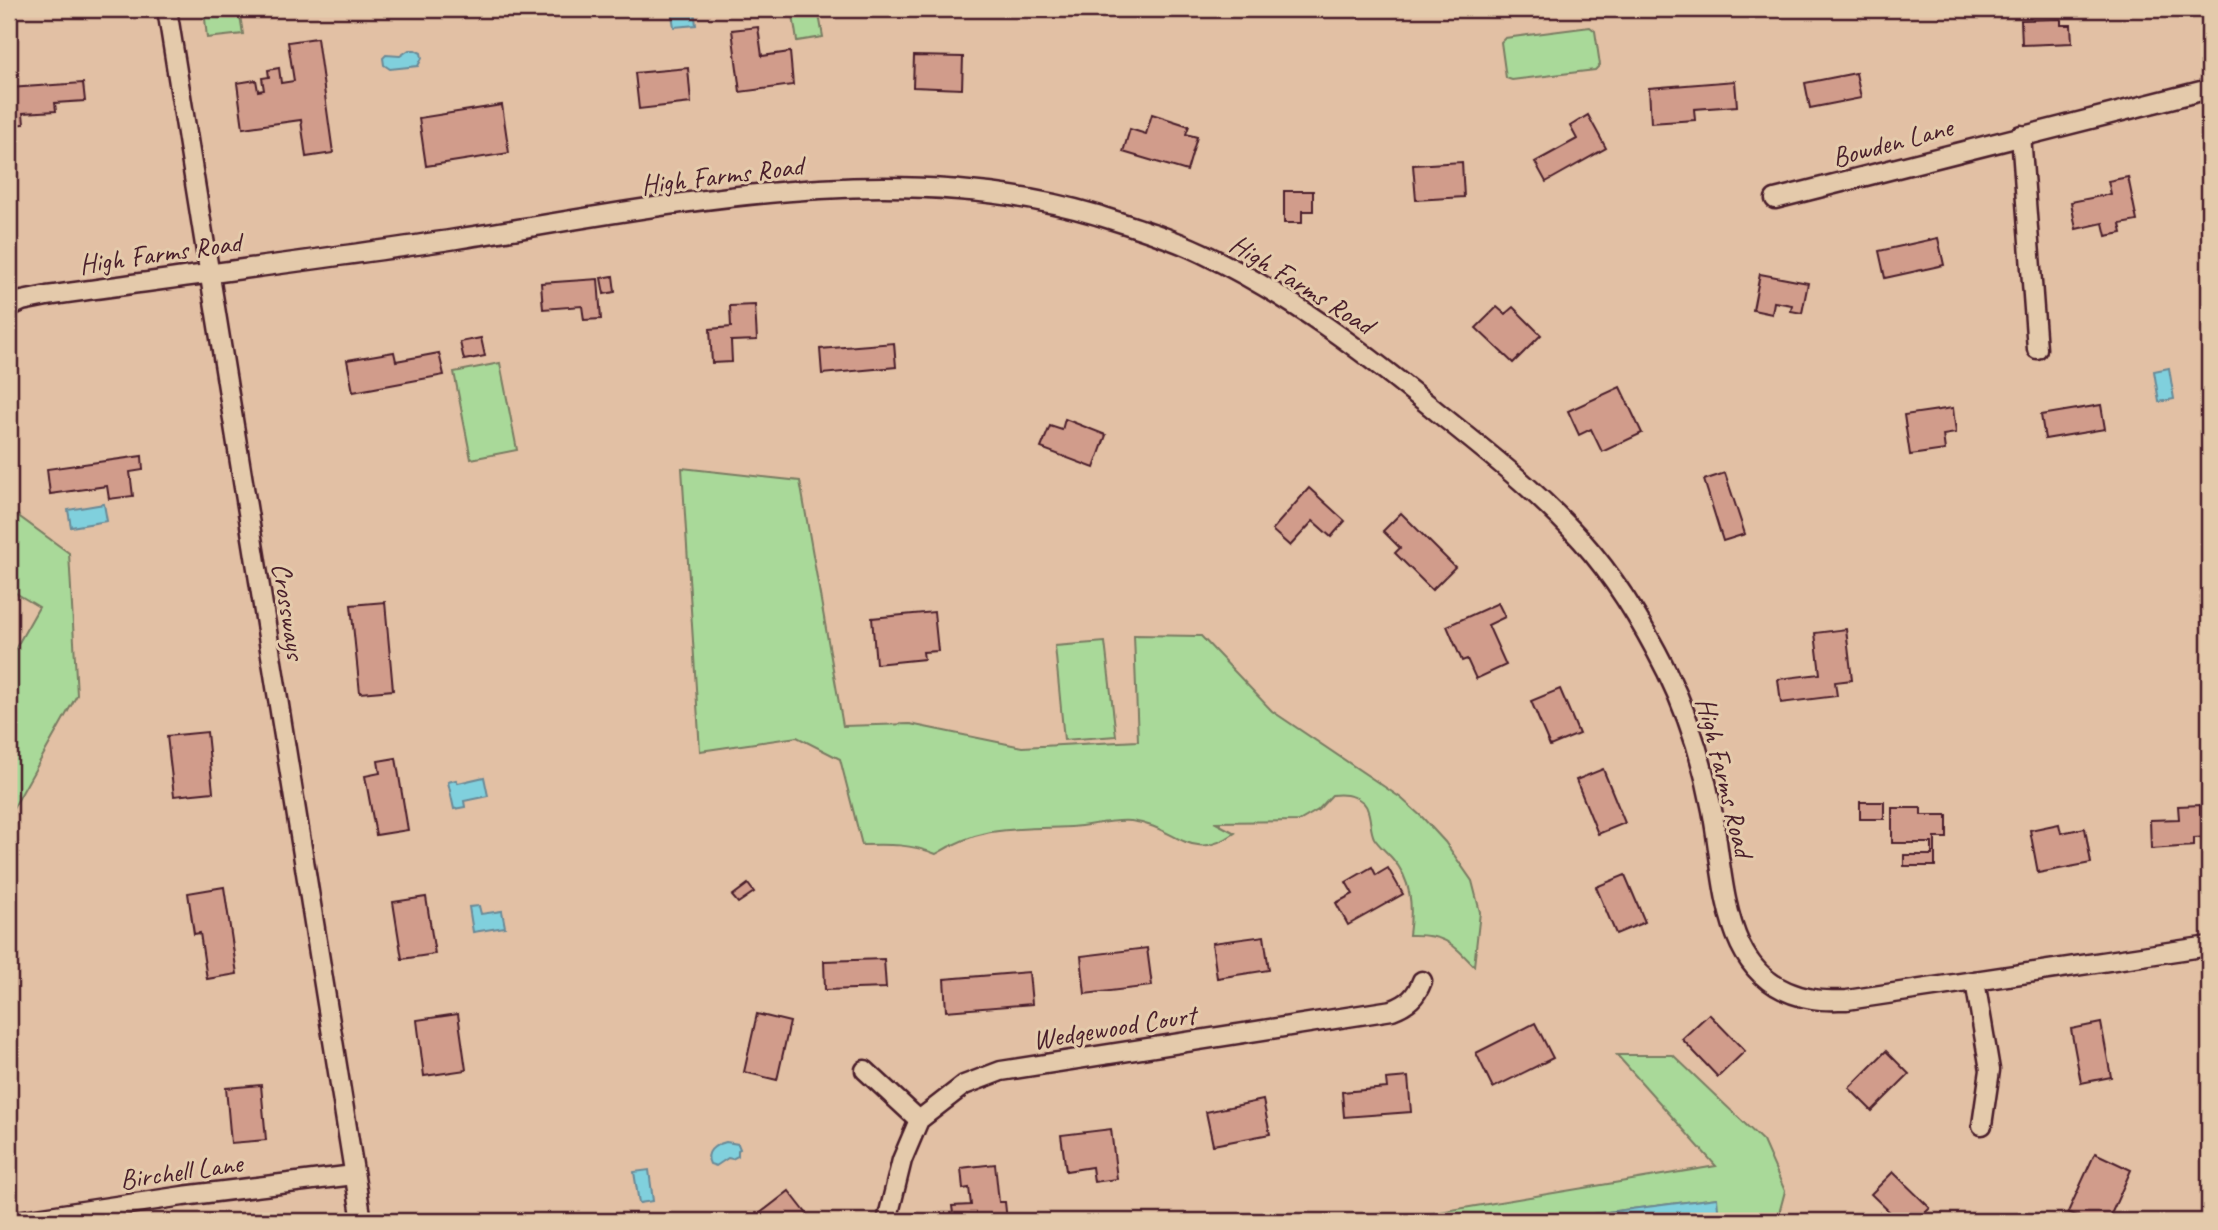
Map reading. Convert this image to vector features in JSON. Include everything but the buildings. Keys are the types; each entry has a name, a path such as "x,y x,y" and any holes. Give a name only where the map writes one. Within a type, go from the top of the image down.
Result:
{"street":[{"name":"Crossways","path":"167,9 362,1221"},
{"name":"Bowden Lane","path":"1775,199 2209,89"},
{"path":"2021,135 2037,349"},
{"name":"High Farms Road","path":"9,307 22,301 47,296 428,243 715,199 788,191 900,188 986,192 1092,214 1160,235 1202,253 1322,322 1389,372 1492,456 1585,544 1620,590 1651,640 1674,688 1691,730 1711,804 1731,928 1742,953 1770,983 1786,991 1815,999 1847,1000 2209,946"},
{"name":"Wedgewood Court","path":"887,1221 902,1160 919,1120 964,1085 1001,1071 1380,1013 1403,1006 1412,1000 1422,981"},
{"path":"1975,981 1990,1070 1982,1125"},
{"path":"865,1070 919,1120"},
{"name":"Birchell Lane","path":"16,1221 183,1196 354,1175"}],"green space":[{"path":"204,9 239,9 243,34 207,38"},
{"path":"792,9 818,9 823,37 797,41"},
{"path":"1590,27 1595,31 1600,65 1595,70 1512,80 1506,78 1501,42 1505,38"},
{"path":"500,363 517,450 471,459 454,372"},
{"path":"682,468 800,481 843,726 910,724 1022,747 1138,741 1134,635 1201,636 1272,711 1401,798 1445,842 1472,881 1480,912 1474,966 1446,941 1431,936 1409,935 1411,904 1404,875 1374,838 1366,806 1353,797 1332,795 1318,810 1299,821 1214,822 1235,833 1219,842 1206,845 1194,845 1147,824 1124,821 1002,830 970,838 936,854 900,845 862,845 840,759 797,737 700,751"},
{"path":"9,513 17,515 69,553 77,695 9,816 9,660 39,607 9,589"},
{"path":"1105,642 1116,736 1064,740 1055,646"},
{"path":"1617,1055 1673,1055 1763,1141 1785,1191 1777,1221 1719,1221 1716,1198 1537,1221 1386,1221 1716,1166"}],"water":[{"path":"671,9 694,9 696,25 674,27"},
{"path":"409,50 421,53 418,66 390,69 384,65 383,58 386,55 400,56"},
{"path":"2169,368 2174,399 2159,402 2154,371"},
{"path":"104,504 107,521 71,527 68,510"},
{"path":"484,777 488,796 464,801 465,807 454,809 448,782 456,780 458,783"},
{"path":"479,906 481,914 502,911 505,927 473,932 469,907"},
{"path":"726,1142 738,1144 738,1156 728,1158 716,1166 710,1164 708,1156 711,1150"},
{"path":"649,1170 653,1201 639,1203 634,1172"},
{"path":"1717,1198 1719,1221 1537,1221"}]}
